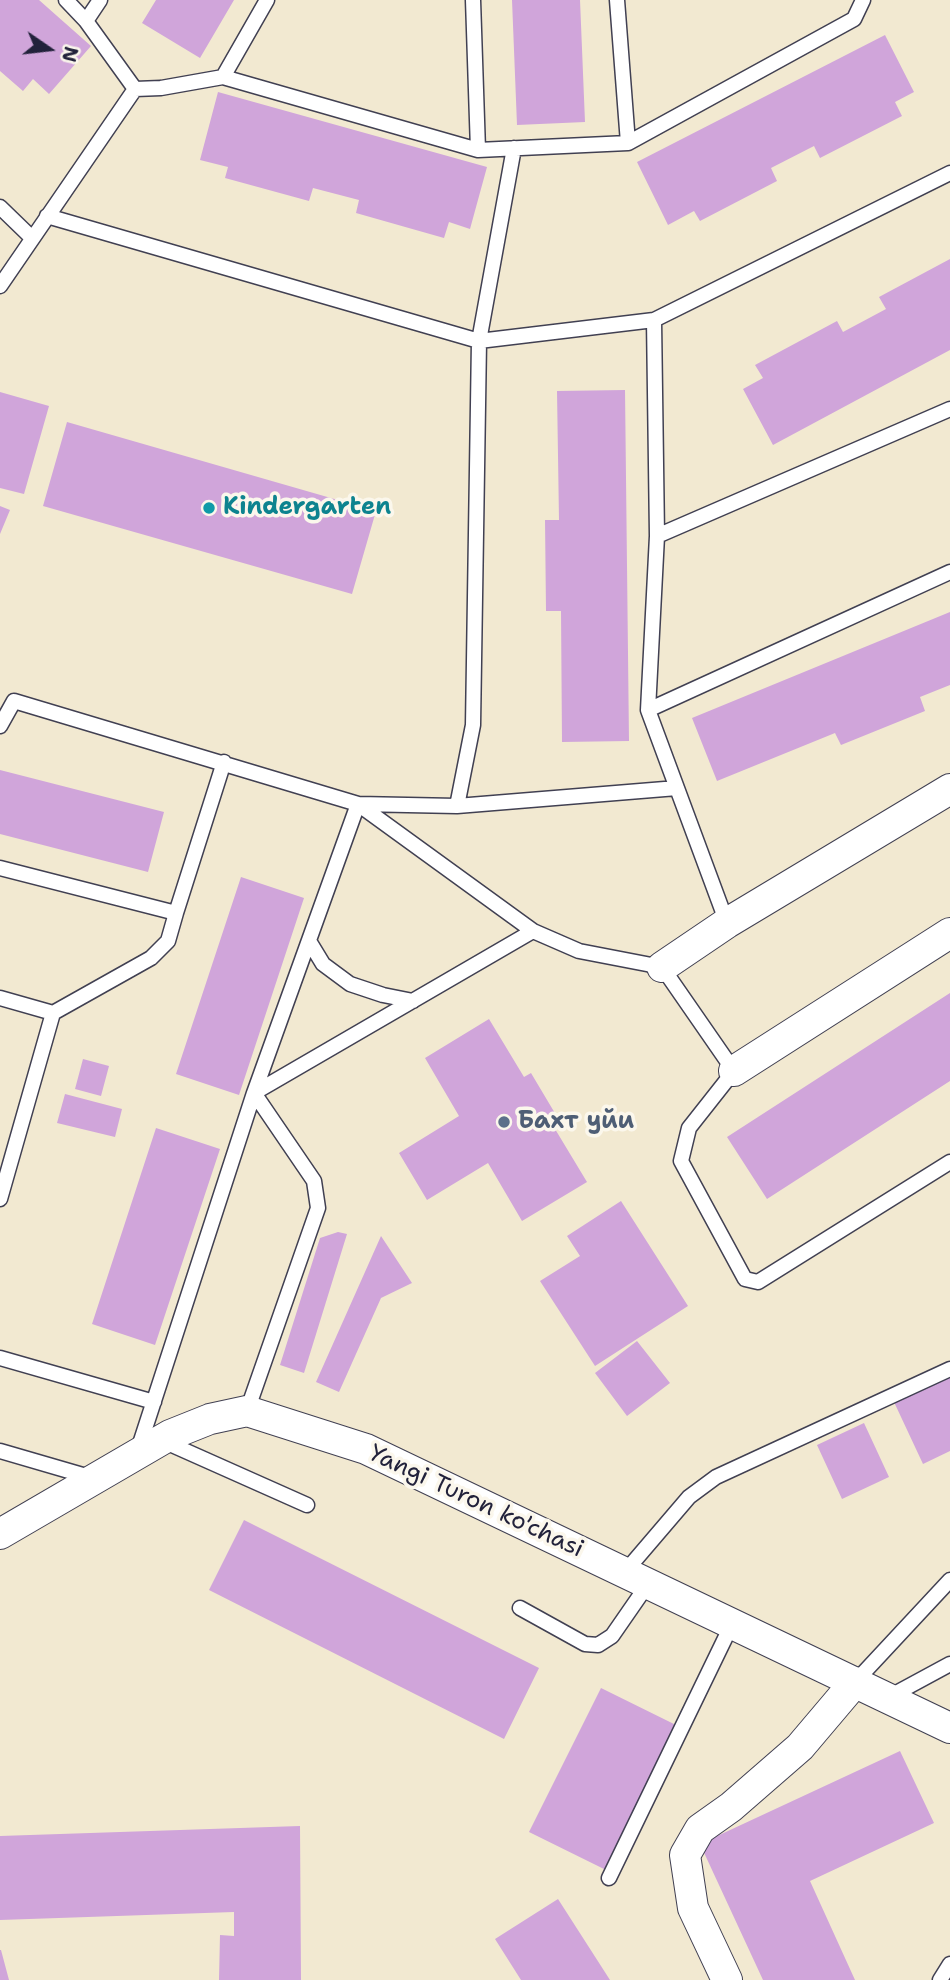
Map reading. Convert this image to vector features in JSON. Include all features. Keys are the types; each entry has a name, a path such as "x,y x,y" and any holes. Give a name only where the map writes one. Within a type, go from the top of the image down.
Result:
{"street":[{"path":"662,967 727,923 950,789"},
{"path":"734,1071 950,933"},
{"name":"Yangi Turon ko'chasi","path":"0,1534 149,1447 210,1419 247,1411 366,1449 950,1728"},
{"path":"727,1980 693,1908 685,1854 700,1829 800,1747 855,1682"}],"lane":[{"path":"66,0 86,20 135,89"},
{"path":"86,20 100,0"},
{"path":"223,77 267,0"},
{"path":"474,0 478,150"},
{"path":"617,0 628,143"},
{"path":"135,89 161,88 223,77 478,150 628,143 854,19 863,0"},
{"path":"0,286 135,89"},
{"path":"457,806 473,725 478,341 514,149"},
{"path":"47,216 478,341 654,320 950,173"},
{"path":"0,208 32,238"},
{"path":"654,320 657,536 648,710 727,923"},
{"path":"657,536 950,410"},
{"path":"648,710 950,572"},
{"path":"0,726 7,699 358,804 457,806 677,788"},
{"path":"0,1199 53,1013 150,958 168,941 224,762"},
{"path":"358,804 533,931 579,951 662,967 734,1071 689,1128 681,1161 745,1279 758,1282 950,1162"},
{"path":"307,1505 149,1447 154,1402 254,1093 358,804"},
{"path":"0,868 176,913"},
{"path":"254,1093 533,931"},
{"path":"309,941 323,964 351,984 383,995 413,1001"},
{"path":"0,998 53,1013"},
{"path":"247,1411 318,1208 314,1181 254,1093"},
{"path":"0,1357 154,1402"},
{"path":"520,1608 585,1644 598,1645 612,1636 636,1578 689,1497 716,1477 950,1369"},
{"path":"0,1451 95,1479"},
{"path":"855,1682 950,1580"},
{"path":"609,1878 733,1624"},
{"path":"888,1698 950,1664"},
{"path":"940,1980 950,1964"}],"building":[{"path":"0,0 39,0 91,46 49,94 33,79 23,91 0,71"},
{"path":"156,0 234,0 200,58 142,23"},
{"path":"512,0 580,0 585,122 517,125"},
{"path":"885,35 914,92 895,102 902,116 820,158 814,146 771,168 777,181 700,221 694,211 668,225 637,162"},
{"path":"218,92 487,167 470,229 449,222 444,238 356,213 359,200 313,188 309,201 225,178 228,167 200,160"},
{"path":"950,259 950,350 773,445 743,389 763,378 755,365 837,321 843,332 886,309 879,297"},
{"path":"625,390 629,741 562,742 561,611 546,611 545,520 559,520 557,391"},
{"path":"0,392 49,406 24,494 0,488"},
{"name":"Kindergarten","path":"67,422 376,511 352,594 43,506"},
{"path":"0,506 10,510 0,534"},
{"path":"950,612 950,685 920,697 925,711 841,745 835,733 717,781 692,718"},
{"path":"0,770 164,812 148,872 0,834"},
{"path":"241,877 304,898 239,1095 176,1074"},
{"path":"950,993 950,1081 767,1199 727,1137"},
{"path":"489,1019 524,1077 531,1073 559,1120 552,1124 587,1182 522,1221 488,1163 427,1200 399,1153 459,1116 425,1058"},
{"path":"83,1059 109,1066 101,1096 75,1089"},
{"path":"65,1094 122,1109 115,1137 57,1123"},
{"path":"156,1128 220,1149 155,1345 92,1324"},
{"path":"621,1201 688,1306 595,1366 540,1281 580,1256 567,1236"},
{"path":"338,1232 347,1234 304,1373 280,1365 320,1238"},
{"path":"381,1236 412,1283 381,1298 339,1392 316,1382"},
{"path":"637,1341 670,1383 627,1416 595,1373"},
{"path":"950,1375 950,1451 923,1464 894,1402"},
{"path":"864,1423 889,1477 842,1499 817,1445"},
{"path":"244,1520 539,1668 504,1739 209,1590"},
{"path":"601,1688 678,1726 606,1870 529,1832"},
{"path":"900,1751 934,1823 810,1881 855,1980 763,1980 700,1844"},
{"path":"300,1826 301,1980 219,1980 220,1935 234,1936 234,1912 0,1920 0,1836"},
{"path":"558,1899 610,1980 521,1980 495,1939"},
{"path":"1,1950 9,1980 0,1980"}],"place":[{"name":"Kindergarten","path":"209,508"},
{"name":"Бахт уйи","path":"504,1122"}]}
